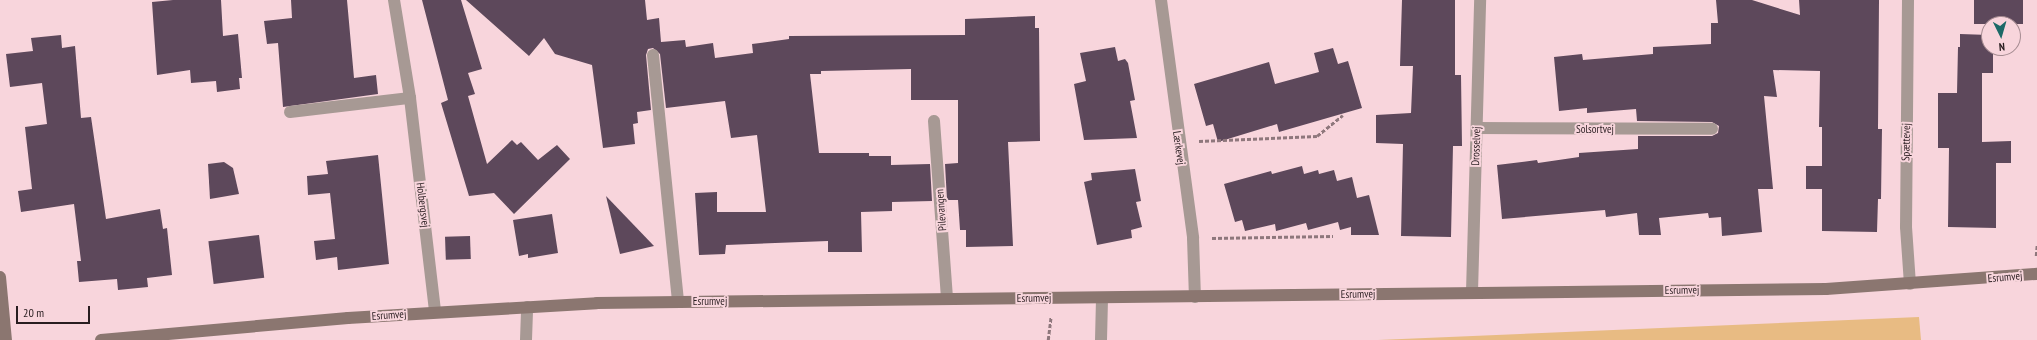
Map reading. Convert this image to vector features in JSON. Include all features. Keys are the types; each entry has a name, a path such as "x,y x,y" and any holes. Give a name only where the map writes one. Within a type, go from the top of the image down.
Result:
{"main road":[{"name":"Esrumvej","path":"101,340 435,312 527,307 678,302 1826,289 2037,274"},
{"path":"0,277 6,340"}],"street":[{"name":"Holbergsvej","path":"394,0 410,98 435,312"},
{"name":"Lærkevej","path":"1161,0 1178,142 1193,238 1195,297"},
{"name":"Drosselvej","path":"1472,292 1480,0"},
{"name":"Spættevej","path":"1908,0 1906,227 1910,284"},
{"name":"Esrumvej","path":"653,55 678,302"},
{"path":"290,112 410,98"},
{"name":"Pilevangen","path":"934,121 947,300"},
{"name":"Solsortvej","path":"1477,128 1712,129"},
{"path":"1101,340 1102,298"},
{"path":"526,340 527,307"}],"path":[{"path":"1178,142 1317,136 1342,115"},
{"path":"1193,238 1333,236"},
{"path":"1048,340 1052,298"}],"shaded area":[{"path":"1919,317 1921,340 1378,340"}],"building":[{"path":"173,0 221,0 223,36 238,34 242,78 239,78 240,89 217,92 216,81 191,83 190,70 157,75 152,2"},
{"path":"291,0 347,0 354,78 376,75 378,94 283,107 278,43 267,44 264,21 292,18"},
{"path":"422,0 461,0 482,69 468,73 475,94 468,96 487,164 512,140 517,145 521,142 538,160 557,145 570,159 514,214 494,193 469,196 441,103 448,100"},
{"path":"466,0 645,0 647,20 659,18 661,42 685,40 686,47 713,43 715,58 753,53 752,44 789,39 789,36 965,35 965,19 1035,16 1035,28 1039,28 1040,141 1008,142 1013,246 966,247 966,230 960,230 958,200 947,200 945,164 958,163 958,100 911,100 911,69 821,71 821,74 810,74 819,153 869,153 869,156 891,156 891,165 930,164 932,201 892,202 892,211 861,212 862,252 828,252 828,241 726,245 725,254 699,255 695,193 717,192 717,212 766,212 757,135 731,138 725,101 666,108 660,54 653,48 648,49 646,55 651,110 637,112 638,123 633,124 635,144 603,148 592,65 555,54 544,38 529,56"},
{"path":"1402,0 1455,0 1455,75 1461,75 1462,146 1453,146 1451,237 1401,236 1403,144 1376,143 1376,115 1411,113 1413,66 1400,66"},
{"path":"1716,0 1752,0 1800,15 1799,0 1879,0 1878,129 1882,129 1881,199 1878,199 1877,232 1822,231 1822,189 1806,189 1806,166 1822,166 1822,127 1819,127 1820,71 1773,70 1777,97 1764,96 1773,189 1758,189 1762,232 1722,236 1721,217 1709,218 1708,213 1659,218 1661,235 1639,235 1637,213 1606,217 1605,210 1502,219 1497,165 1537,160 1538,163 1579,157 1579,153 1638,149 1638,136 1712,136 1718,133 1719,126 1712,122 1637,121 1636,109 1587,113 1587,108 1559,111 1554,57 1582,54 1583,60 1653,54 1653,47 1711,44 1711,23 1718,23"},
{"path":"1974,0 2023,0 2023,24 2021,24 2021,16 1981,16 1981,24 1974,24"},
{"path":"1960,34 1981,35 1981,56 1993,56 1993,73 1982,73 1982,142 2011,141 2011,163 1996,163 1996,228 1948,227 1949,148 1938,148 1938,93 1957,93 1958,47 1960,47"},
{"path":"61,35 62,48 75,46 81,118 91,117 106,219 160,209 163,229 167,228 172,275 147,278 148,287 118,290 117,279 79,282 77,261 81,261 74,204 21,212 18,191 32,189 25,127 47,124 42,83 10,87 6,54 33,51 31,38"},
{"path":"1115,47 1118,61 1125,59 1128,63 1135,100 1130,101 1137,138 1084,140 1074,84 1086,81 1080,53"},
{"path":"1333,48 1338,64 1348,61 1362,108 1279,132 1277,124 1218,142 1213,124 1206,126 1194,84 1269,62 1275,84 1319,72 1314,53"},
{"path":"378,155 389,264 338,270 337,257 316,260 314,241 335,239 330,193 308,195 307,176 328,174 326,161"},
{"path":"224,162 233,168 239,194 210,199 208,164"},
{"path":"1302,166 1304,174 1318,170 1319,174 1334,170 1337,181 1352,177 1357,198 1369,195 1379,235 1351,235 1351,227 1340,230 1338,222 1308,230 1306,223 1276,231 1275,224 1245,231 1242,220 1235,222 1224,184 1271,171 1272,174"},
{"path":"1135,169 1141,201 1136,202 1142,227 1131,230 1132,238 1097,245 1084,182 1092,180 1091,173"},
{"path":"606,196 654,246 620,254"},
{"path":"552,214 558,253 528,258 528,254 519,256 513,220"},
{"path":"259,235 264,278 214,284 208,241"},
{"path":"470,236 471,259 446,260 445,237"}]}
